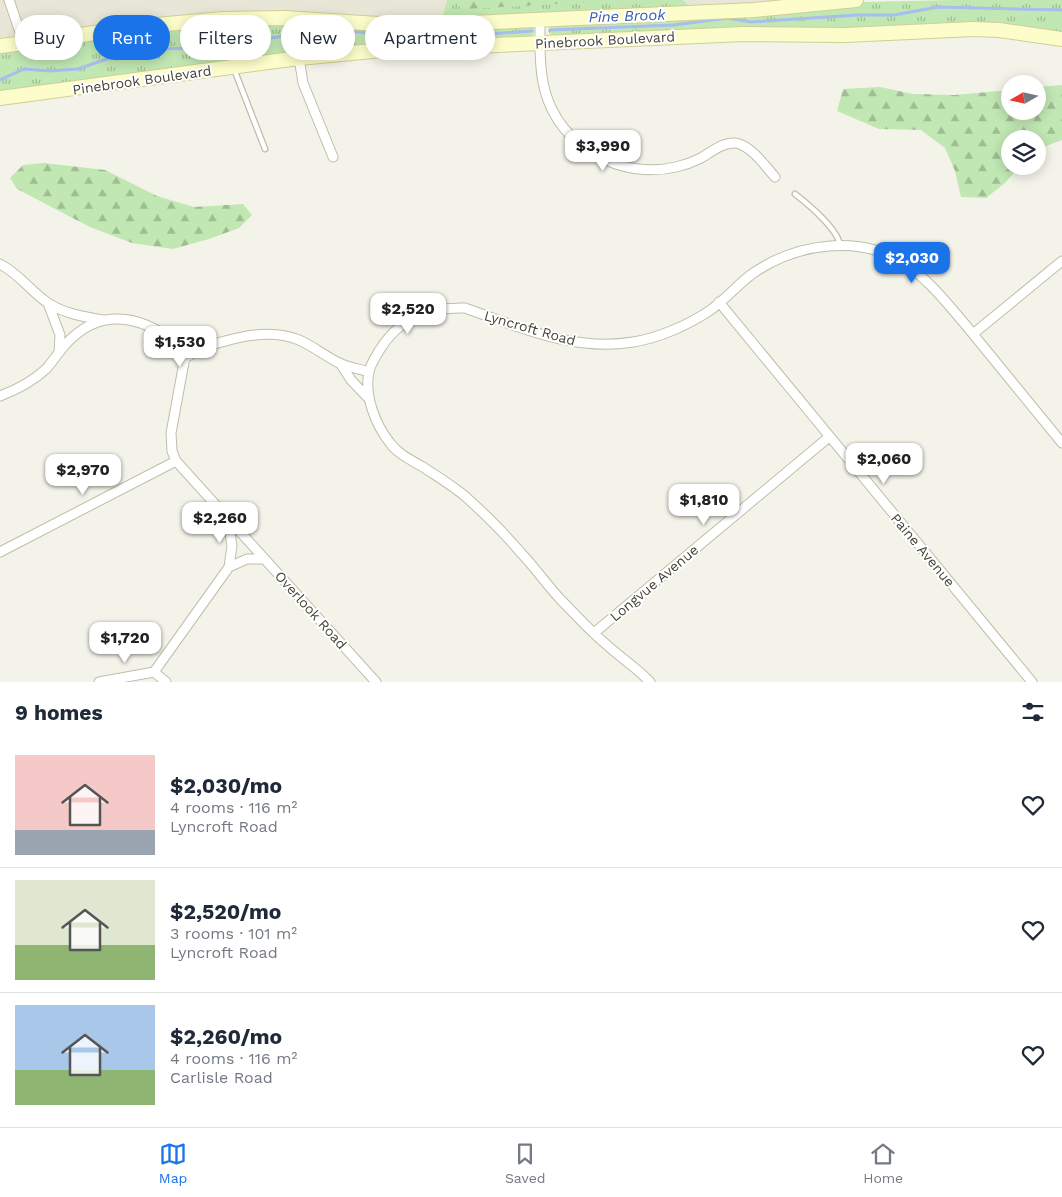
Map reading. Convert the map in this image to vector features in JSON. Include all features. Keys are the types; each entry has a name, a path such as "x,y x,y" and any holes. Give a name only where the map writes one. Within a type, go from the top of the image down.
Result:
{"street":[{"path":"9,0 15,18"},
{"name":"Pinebrook Boulevard","path":"83,35 134,27 223,19 306,19 418,25 754,10 856,0"},
{"path":"540,20 540,43 545,91 551,109 573,140 610,162 627,168 650,170 665,169 690,163 724,145 737,143 752,152 775,177"},
{"name":"Pinebrook Boulevard","path":"355,53 744,34 835,35 986,29 1062,39"},
{"name":"Pinebrook Boulevard","path":"0,46 15,45"},
{"name":"Pinebrook Boulevard","path":"0,98 284,60"},
{"path":"299,60 303,82 333,157"},
{"name":"Lyncroft Road","path":"650,682 639,670 607,645 560,599 522,553 468,499 442,479 401,454 390,443 380,428 370,399 368,382 369,372 392,332 416,317 449,308 465,308 562,340 580,343 617,344 634,342 657,336 711,310 754,273 779,259 800,252 840,246 868,248 888,255 905,264 930,285 973,334 1062,443"},
{"path":"973,334 1062,261"},
{"path":"0,264 20,277 48,303 81,317 107,320 131,319 144,323 180,346"},
{"name":"Paine Avenue","path":"719,302 1032,682"},
{"path":"48,303 60,335 59,353"},
{"path":"0,396 29,382 46,369 76,334 90,326 107,320"},
{"path":"185,357 191,354 193,350 245,336 276,335 296,339 322,351 340,363 369,372"},
{"path":"180,346 183,343 188,343 193,350"},
{"path":"180,346 180,354 185,357"},
{"path":"0,552 176,461 172,451 171,433 185,357"},
{"path":"340,363 351,380 370,399"},
{"name":"Longvue Avenue","path":"594,633 829,437"},
{"name":"Overlook Road","path":"176,461 376,682"},
{"path":"99,682 154,672 229,567 232,546 228,520"},
{"path":"229,567 247,559 264,559"},
{"path":"154,672 166,682"}],"lane":[{"path":"233,67 264,149"},
{"path":"795,194 840,240 840,246"}],"shaded area":[{"path":"0,0 447,0 443,15 365,15 365,18 355,17 355,15 259,11 221,15 180,15 180,19 170,20 170,15 93,15 93,28 83,29 83,15 15,15 15,36 0,38"},
{"path":"683,0 791,0 691,7"}],"green space":[{"path":"447,0 683,0 691,7 495,16 443,15"},
{"path":"457,0 627,0 466,9 458,6"},
{"path":"1062,0 1062,36 553,37 548,31 551,24 864,2"},
{"path":"271,25 281,25 281,60 323,60 0,93 0,49 15,47 15,60 83,60 83,39 93,38 93,60 170,60 170,29 180,28 180,60 271,60"},
{"path":"355,25 365,25 365,56 355,57"},
{"path":"495,27 533,27 533,35 529,39 495,42"},
{"path":"1062,85 1062,140 1046,146 1046,130 1001,130 1001,175 1012,175 986,198 961,197 955,171 945,148 921,130 879,129 837,111 843,89 880,87 913,94 955,95 1001,91 1001,120 1046,120 1046,86"},
{"path":"44,163 105,170 157,196 194,207 243,204 252,215 239,228 173,249 132,243 90,227 17,189 10,178 23,165"}],"waterway":[{"name":"Pine Brook","path":"550,30 674,25 728,18 751,22 857,15 894,15 938,7 1062,10"},
{"name":"Pine Brook","path":"0,80 24,69 50,71 78,69 132,50 219,47 322,31 350,31 411,38 532,31"}]}
